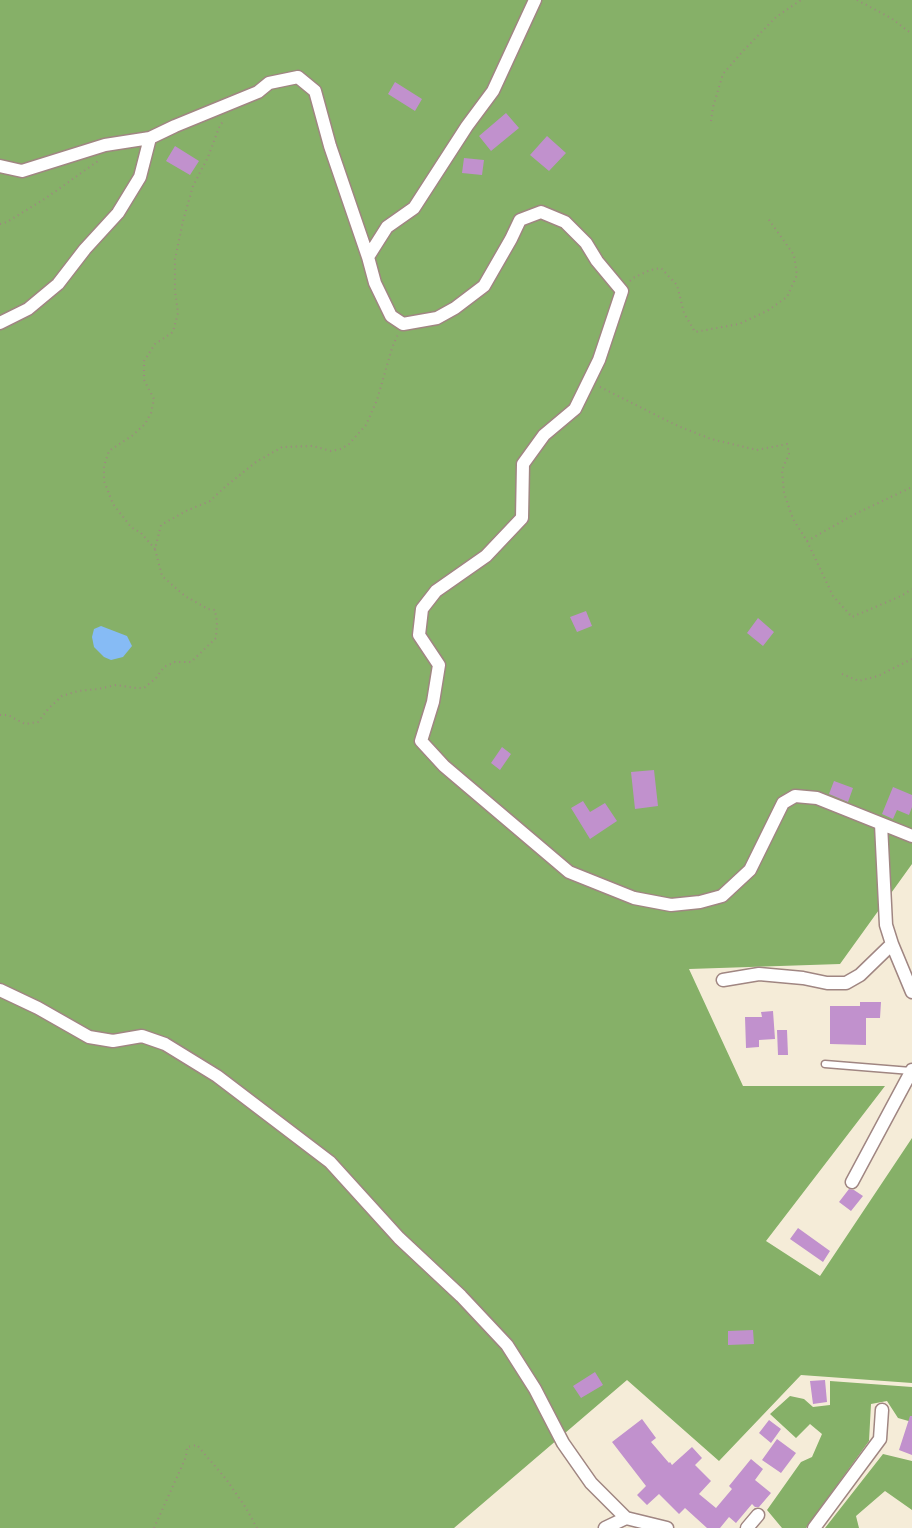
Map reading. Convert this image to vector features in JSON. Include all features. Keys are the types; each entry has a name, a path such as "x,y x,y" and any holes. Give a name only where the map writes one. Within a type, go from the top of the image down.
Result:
{"street":[{"path":"368,258 387,227 414,208 458,140 493,91 535,0"},
{"path":"0,166 22,171 105,145 150,138 218,107 258,92 269,84 298,77 314,91 344,191 375,283 391,316 402,324 437,318 455,308 484,286 511,240 520,220 541,212 565,222 586,243 597,260 622,290 599,360 575,409 544,436 523,464 522,518 486,556 436,591 422,610 420,635 440,665 433,702 421,742 444,766 569,872 634,898 671,905 700,902 722,896 750,870 783,802 795,796 817,798 912,836"},
{"path":"0,323 28,309 58,284 85,249 118,213 140,177 150,138"},
{"path":"880,824 886,925 912,992"},
{"path":"723,980 758,974 803,978 827,983 846,982 860,975 892,944"},
{"path":"0,990 38,1008 89,1037 113,1041 142,1036 165,1044 217,1076 330,1162 399,1238 461,1296 507,1345 535,1389 563,1443 591,1483 626,1518 667,1528"},
{"path":"852,1182 912,1071"},
{"path":"814,1528 880,1439 882,1410"},
{"path":"748,1528 758,1515"},
{"path":"605,1528 626,1518"}],"lane":[{"path":"825,1064 912,1071"}],"path":[{"path":"711,121 713,107 723,74 776,17 801,0"},
{"path":"858,0 891,18 912,34"},
{"path":"0,715 8,715 25,724 38,722 62,696 78,691 116,685 144,688 156,678 164,666 175,662 191,662 216,638 217,622 215,610 208,609 184,596 162,576 155,549 141,533 131,527 113,504 104,481 104,466 109,451 133,435 145,424 151,413 154,399 144,380 144,361 155,344 173,332 178,313 175,291 175,259 183,221 194,186 208,157 220,125 225,119"},
{"path":"0,224 7,222 46,198 99,160 105,145"},
{"path":"622,290 633,278 650,270 661,268 677,285 684,313 694,332 739,324 767,311 787,297 798,275 794,254 767,217"},
{"path":"155,549 161,526 186,511 210,502 226,486 256,462 282,447 313,446 331,451 341,449 349,444 366,425 402,324"},
{"path":"589,381 678,426 711,439 757,450 787,444 789,454 782,470 784,493 793,519 807,541 833,596 852,617 912,589"},
{"path":"807,541 863,510 912,487"},
{"path":"842,674 859,681 878,676 912,659"},
{"path":"154,1528 186,1457 187,1447 197,1445 246,1508 257,1528"}],"green space":[{"path":"0,0 912,0 912,864 840,964 689,969 743,1086 885,1086 766,1241 820,1276 912,1138 912,1383 801,1375 719,1461 627,1380 454,1528 0,1528"},
{"path":"830,1381 912,1387 912,1422 898,1418 887,1401 871,1404 869,1441 806,1528 782,1528 767,1510 801,1462 812,1457 822,1434 810,1424 796,1438 770,1414 790,1396 804,1399 813,1407 830,1405"},
{"path":"883,1454 912,1461 912,1510 885,1491 856,1516 859,1528 825,1528"}],"water":[{"path":"101,626 127,636 132,646 123,657 111,660 104,657 94,647 92,637 94,629"}],"building":[{"path":"395,82 422,99 415,111 388,94"},
{"path":"506,113 519,128 491,151 479,136"},
{"path":"547,136 566,153 549,171 530,155"},
{"path":"175,146 199,161 190,175 166,161"},
{"path":"464,158 484,160 482,175 462,173"},
{"path":"586,611 592,626 577,632 570,617"},
{"path":"758,618 774,632 763,646 747,633"},
{"path":"502,747 511,754 500,770 491,763"},
{"path":"654,770 658,806 635,809 631,772"},
{"path":"834,781 853,788 848,802 829,794"},
{"path":"893,787 912,795 912,807 909,815 897,810 893,819 882,814"},
{"path":"583,801 590,812 605,803 617,821 590,839 571,808"},
{"path":"860,1002 881,1002 880,1018 866,1018 866,1045 830,1044 830,1006 860,1006"},
{"path":"773,1011 775,1039 759,1040 759,1047 746,1048 745,1017 762,1017 761,1012"},
{"path":"777,1030 787,1030 788,1055 778,1055"},
{"path":"849,1189 863,1196 851,1211 839,1202"},
{"path":"798,1228 830,1251 823,1262 790,1239"},
{"path":"753,1330 754,1344 728,1345 728,1331"},
{"path":"595,1372 603,1385 581,1398 573,1386"},
{"path":"825,1380 827,1402 813,1404 810,1381"},
{"path":"910,1416 912,1416 912,1455 899,1450"},
{"path":"642,1419 656,1438 651,1442 672,1465 692,1447 702,1458 695,1465 711,1481 699,1494 716,1508 732,1489 729,1486 751,1459 763,1469 755,1480 771,1493 759,1507 755,1507 752,1504 736,1523 729,1517 720,1528 707,1528 685,1508 679,1514 659,1494 647,1505 637,1495 646,1486 612,1442"},
{"path":"769,1420 781,1429 771,1443 759,1433"},
{"path":"777,1439 796,1453 781,1473 762,1460"}]}
